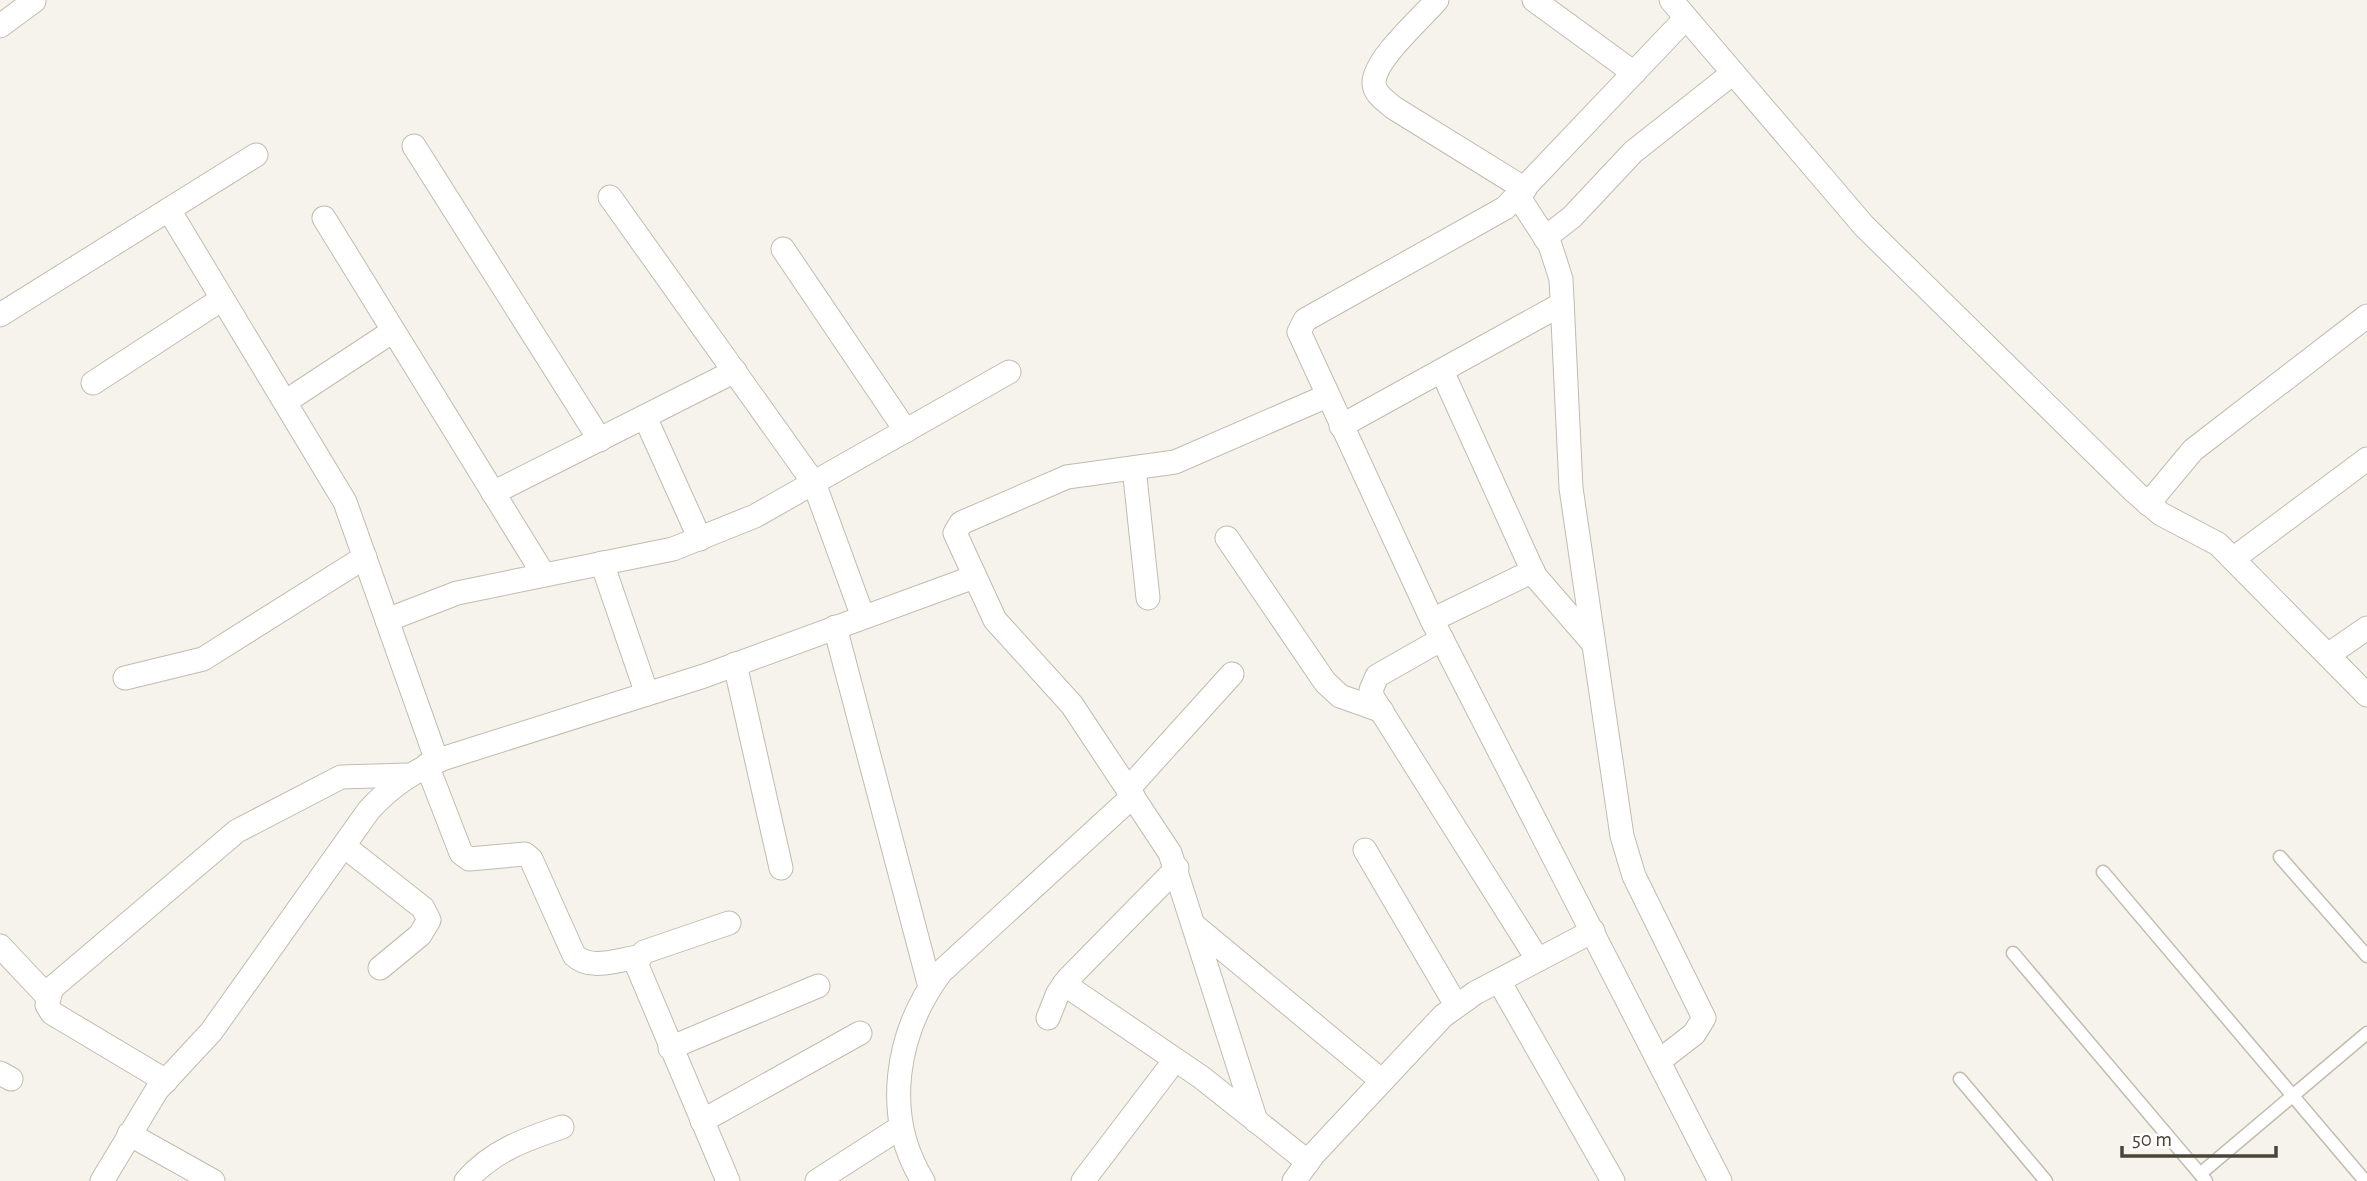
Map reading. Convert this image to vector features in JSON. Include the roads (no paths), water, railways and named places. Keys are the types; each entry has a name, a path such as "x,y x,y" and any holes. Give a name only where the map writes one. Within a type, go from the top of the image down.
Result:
{"street":[{"path":"1437,0 1384,59 1374,85 1380,97 1394,108 1521,193 1558,262 1571,488 1626,855 1704,1018 1694,1034 1658,1060"},
{"path":"1534,0 1634,73"},
{"path":"0,26 34,1"},
{"path":"1720,1181 1437,629 1298,332 1305,320 1492,216 1521,193 1634,73 1678,9 1864,226 2148,504 2212,540 2234,559 2367,695"},
{"path":"1545,238 1572,216 1633,152 1733,73"},
{"path":"414,146 600,440"},
{"path":"0,315 256,155"},
{"path":"610,197 814,483 863,617"},
{"path":"169,210 345,502 387,620 424,767 461,853 469,859 526,854 531,859 574,955 581,962 593,965 638,957 644,952 729,923"},
{"path":"324,218 544,575"},
{"path":"783,249 906,431"},
{"path":"93,383 222,299"},
{"path":"1342,426 1562,304"},
{"path":"2148,504 2193,450 2367,316"},
{"path":"285,402 393,331"},
{"path":"1442,370 1533,571 1593,643"},
{"path":"493,493 734,371"},
{"path":"387,620 438,598 673,548 700,539 755,516 1009,372"},
{"path":"1256,1121 1177,868 1072,705 995,620 956,541 955,533 961,523 1067,477 1175,462 1327,396"},
{"path":"645,417 700,539"},
{"path":"2234,559 2367,459"},
{"path":"1134,468 1147,598"},
{"path":"1227,538 1325,682 1340,696 1382,711"},
{"path":"125,678 203,659 365,557"},
{"path":"602,563 647,694"},
{"path":"1533,571 1437,629 1377,676 1371,690 1538,960"},
{"path":"166,1081 52,1013 47,1005 48,997 52,988 237,831 341,777 424,767 735,664 974,577"},
{"path":"835,628 930,986"},
{"path":"2328,655 2367,628"},
{"path":"735,664 781,868"},
{"path":"923,1181 906,1152 901,1127 900,1068 908,1034 922,998 942,972 1130,793 1232,674"},
{"path":"102,1181 166,1081 211,1032 384,794 424,767"},
{"path":"344,846 424,908 429,920 420,935 380,968"},
{"path":"1365,850 1456,1005"},
{"path":"1048,1018 1064,985 1177,868"},
{"path":"1195,926 1382,1081"},
{"path":"1294,1181 1382,1081 1456,1005 1593,931"},
{"path":"0,946 48,997"},
{"path":"638,957 637,970 727,1181"},
{"path":"1499,981 1613,1181"},
{"path":"1064,985 1175,1060 1308,1162"},
{"path":"670,1048 818,986"},
{"path":"702,1121 860,1033"},
{"path":"1083,1181 1175,1060"},
{"path":"466,1181 497,1153 517,1142 562,1127"},
{"path":"817,1181 901,1127"},
{"path":"130,1134 214,1181"}],"lane":[{"path":"2280,857 2367,956"},
{"path":"2102,872 2365,1181"},
{"path":"2013,953 2203,1177 2292,1095 2367,1033"},
{"path":"1960,1079 2046,1181"}]}
